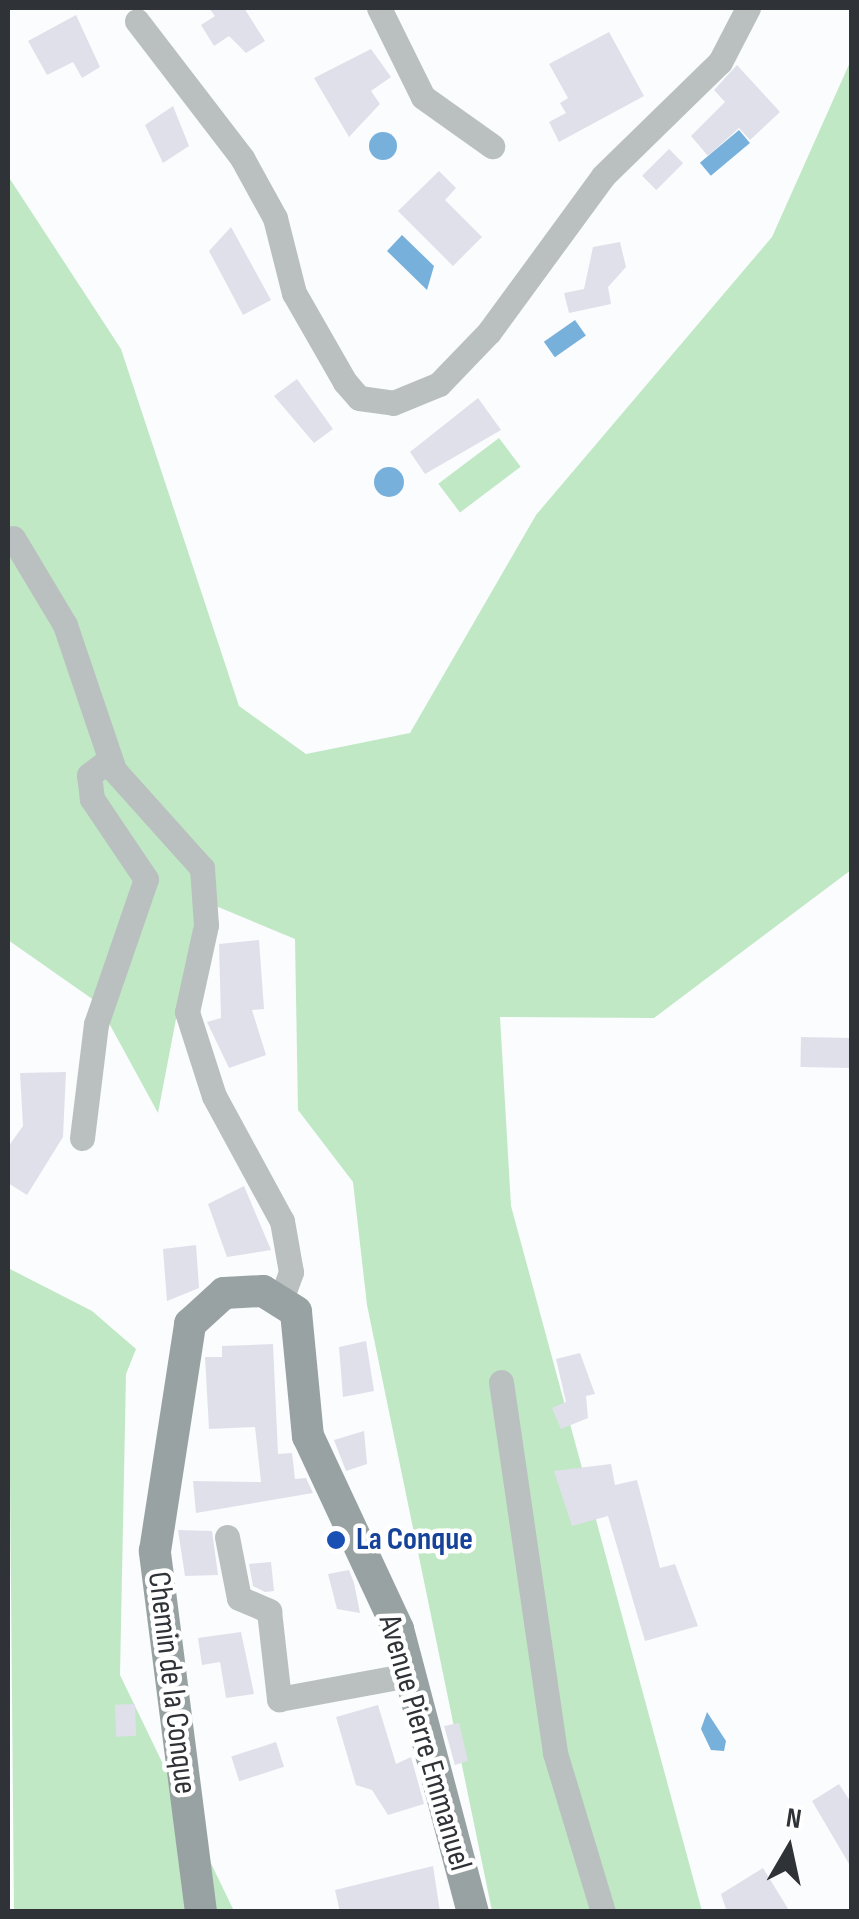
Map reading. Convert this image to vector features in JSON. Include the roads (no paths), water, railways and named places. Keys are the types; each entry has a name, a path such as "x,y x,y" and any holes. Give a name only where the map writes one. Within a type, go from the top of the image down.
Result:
{"street":[{"path":"379,8 423,97 492,146"},
{"path":"137,21 242,158 275,218 294,293 345,382 359,398 393,403 439,384 498,321 603,176 720,62 748,8"},
{"path":"13,538 66,625 109,760 202,868 206,925 187,1012 214,1096 282,1221 291,1272 282,1297"},
{"path":"82,1138 96,1024 146,878 92,800 88,775 109,760"},
{"name":"Avenue Pierre Emmanuel","path":"282,1297 300,1326 299,1392 324,1484 398,1630 473,1912"},
{"name":"Chemin de la Conque","path":"201,1912 156,1577 173,1400 190,1324 211,1299 282,1297"},
{"path":"502,1382 555,1752 603,1912"},
{"path":"226,1537 239,1598 269,1611 279,1699 408,1675"}],"water":[{"path":"739,130 750,143 711,176 700,163"},
{"path":"383,132 393,136 397,146 393,156 383,160 373,156 369,146 373,136"},
{"path":"402,235 434,266 427,290 387,251"},
{"path":"575,320 586,336 555,357 544,342"},
{"path":"389,467 400,471 404,482 400,493 389,497 378,493 374,482 378,471"},
{"path":"707,1712 726,1741 724,1751 711,1750 701,1729"}],"place":[{"name":"La Conque","path":"336,1540"}]}
